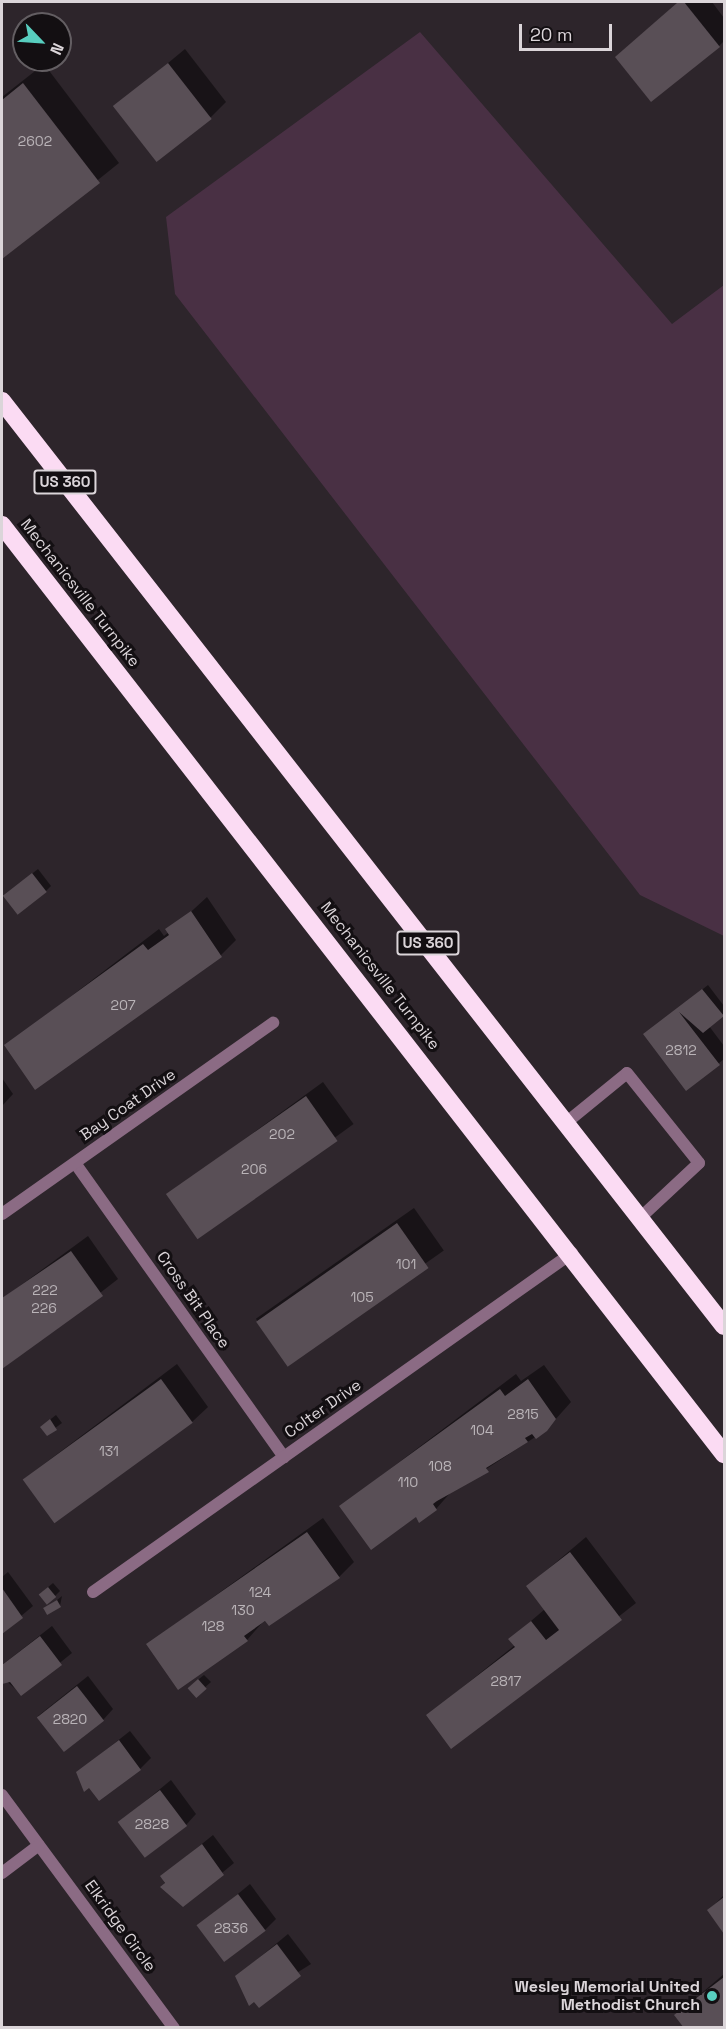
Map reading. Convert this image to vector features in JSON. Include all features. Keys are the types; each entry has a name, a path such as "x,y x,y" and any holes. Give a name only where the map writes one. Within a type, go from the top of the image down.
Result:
{"highway":[{"name":"US 360","path":"2,401 724,1326"},
{"name":"Mechanicsville Turnpike","path":"2,525 572,1253 724,1454"}],"street":[{"name":"Bay Coat Drive","path":"2,1214 273,1023"},
{"path":"567,1122 627,1073 699,1163 641,1217"},
{"name":"Cross Bit Place","path":"75,1163 284,1457"},
{"name":"Colter Drive","path":"93,1592 572,1253"},
{"name":"Elkridge Circle","path":"2,1795 174,2028"},
{"path":"2,1873 39,1845"}],"shaded area":[{"path":"420,32 672,324 724,285 724,936 640,895 175,294 166,217"}],"building":[{"path":"678,2 684,2 720,47 651,102 615,57"},
{"path":"168,63 212,119 157,162 113,106"},
{"path":"23,83 100,183 2,259 2,100"},
{"path":"32,873 47,892 18,915 3,896"},
{"path":"191,911 222,957 35,1090 4,1045 143,944 148,950 169,935 165,929"},
{"path":"702,989 724,1016 703,1033 679,1012 720,1065 686,1091 643,1034"},
{"path":"306,1096 338,1141 197,1239 166,1194"},
{"path":"397,1223 429,1268 288,1367 256,1322"},
{"path":"71,1251 103,1296 2,1369 2,1298"},
{"path":"161,1379 193,1423 54,1523 23,1480"},
{"path":"528,1379 556,1419 547,1431 536,1439 532,1434 525,1438 528,1442 486,1468 489,1472 433,1504 437,1510 419,1523 416,1517 371,1550 339,1506 500,1389 505,1396"},
{"path":"50,1419 57,1430 47,1436 40,1427"},
{"path":"307,1532 340,1578 269,1626 265,1621 244,1636 248,1641 178,1690 146,1644"},
{"path":"570,1552 622,1620 451,1749 426,1715 515,1647 508,1639 531,1621 546,1640 559,1630 526,1586"},
{"path":"48,1587 56,1597 47,1605 39,1595"},
{"path":"2,1588 23,1618 2,1634"},
{"path":"57,1600 61,1607 47,1615 43,1608"},
{"path":"40,1636 62,1665 21,1696 10,1682 2,1684 2,1665"},
{"path":"198,1679 207,1689 196,1698 188,1688"},
{"path":"77,1686 104,1721 64,1752 37,1717"},
{"path":"119,1740 141,1770 99,1801 89,1788 84,1792 76,1772"},
{"path":"160,1790 187,1826 145,1858 118,1822"},
{"path":"202,1844 224,1875 183,1907 160,1887 165,1883 160,1876"},
{"path":"238,1894 266,1931 224,1962 196,1925"},
{"path":"724,1897 724,1934 707,1910"},
{"path":"277,1944 301,1976 259,2008 254,2002 249,2006 235,1976"},
{"name":"Wesley Memorial United Methodist Church","path":"724,1977 724,2028 684,2028 674,2015"}],"place":[{"name":"Wesley Memorial United Methodist Church","path":"712,1996"}]}
